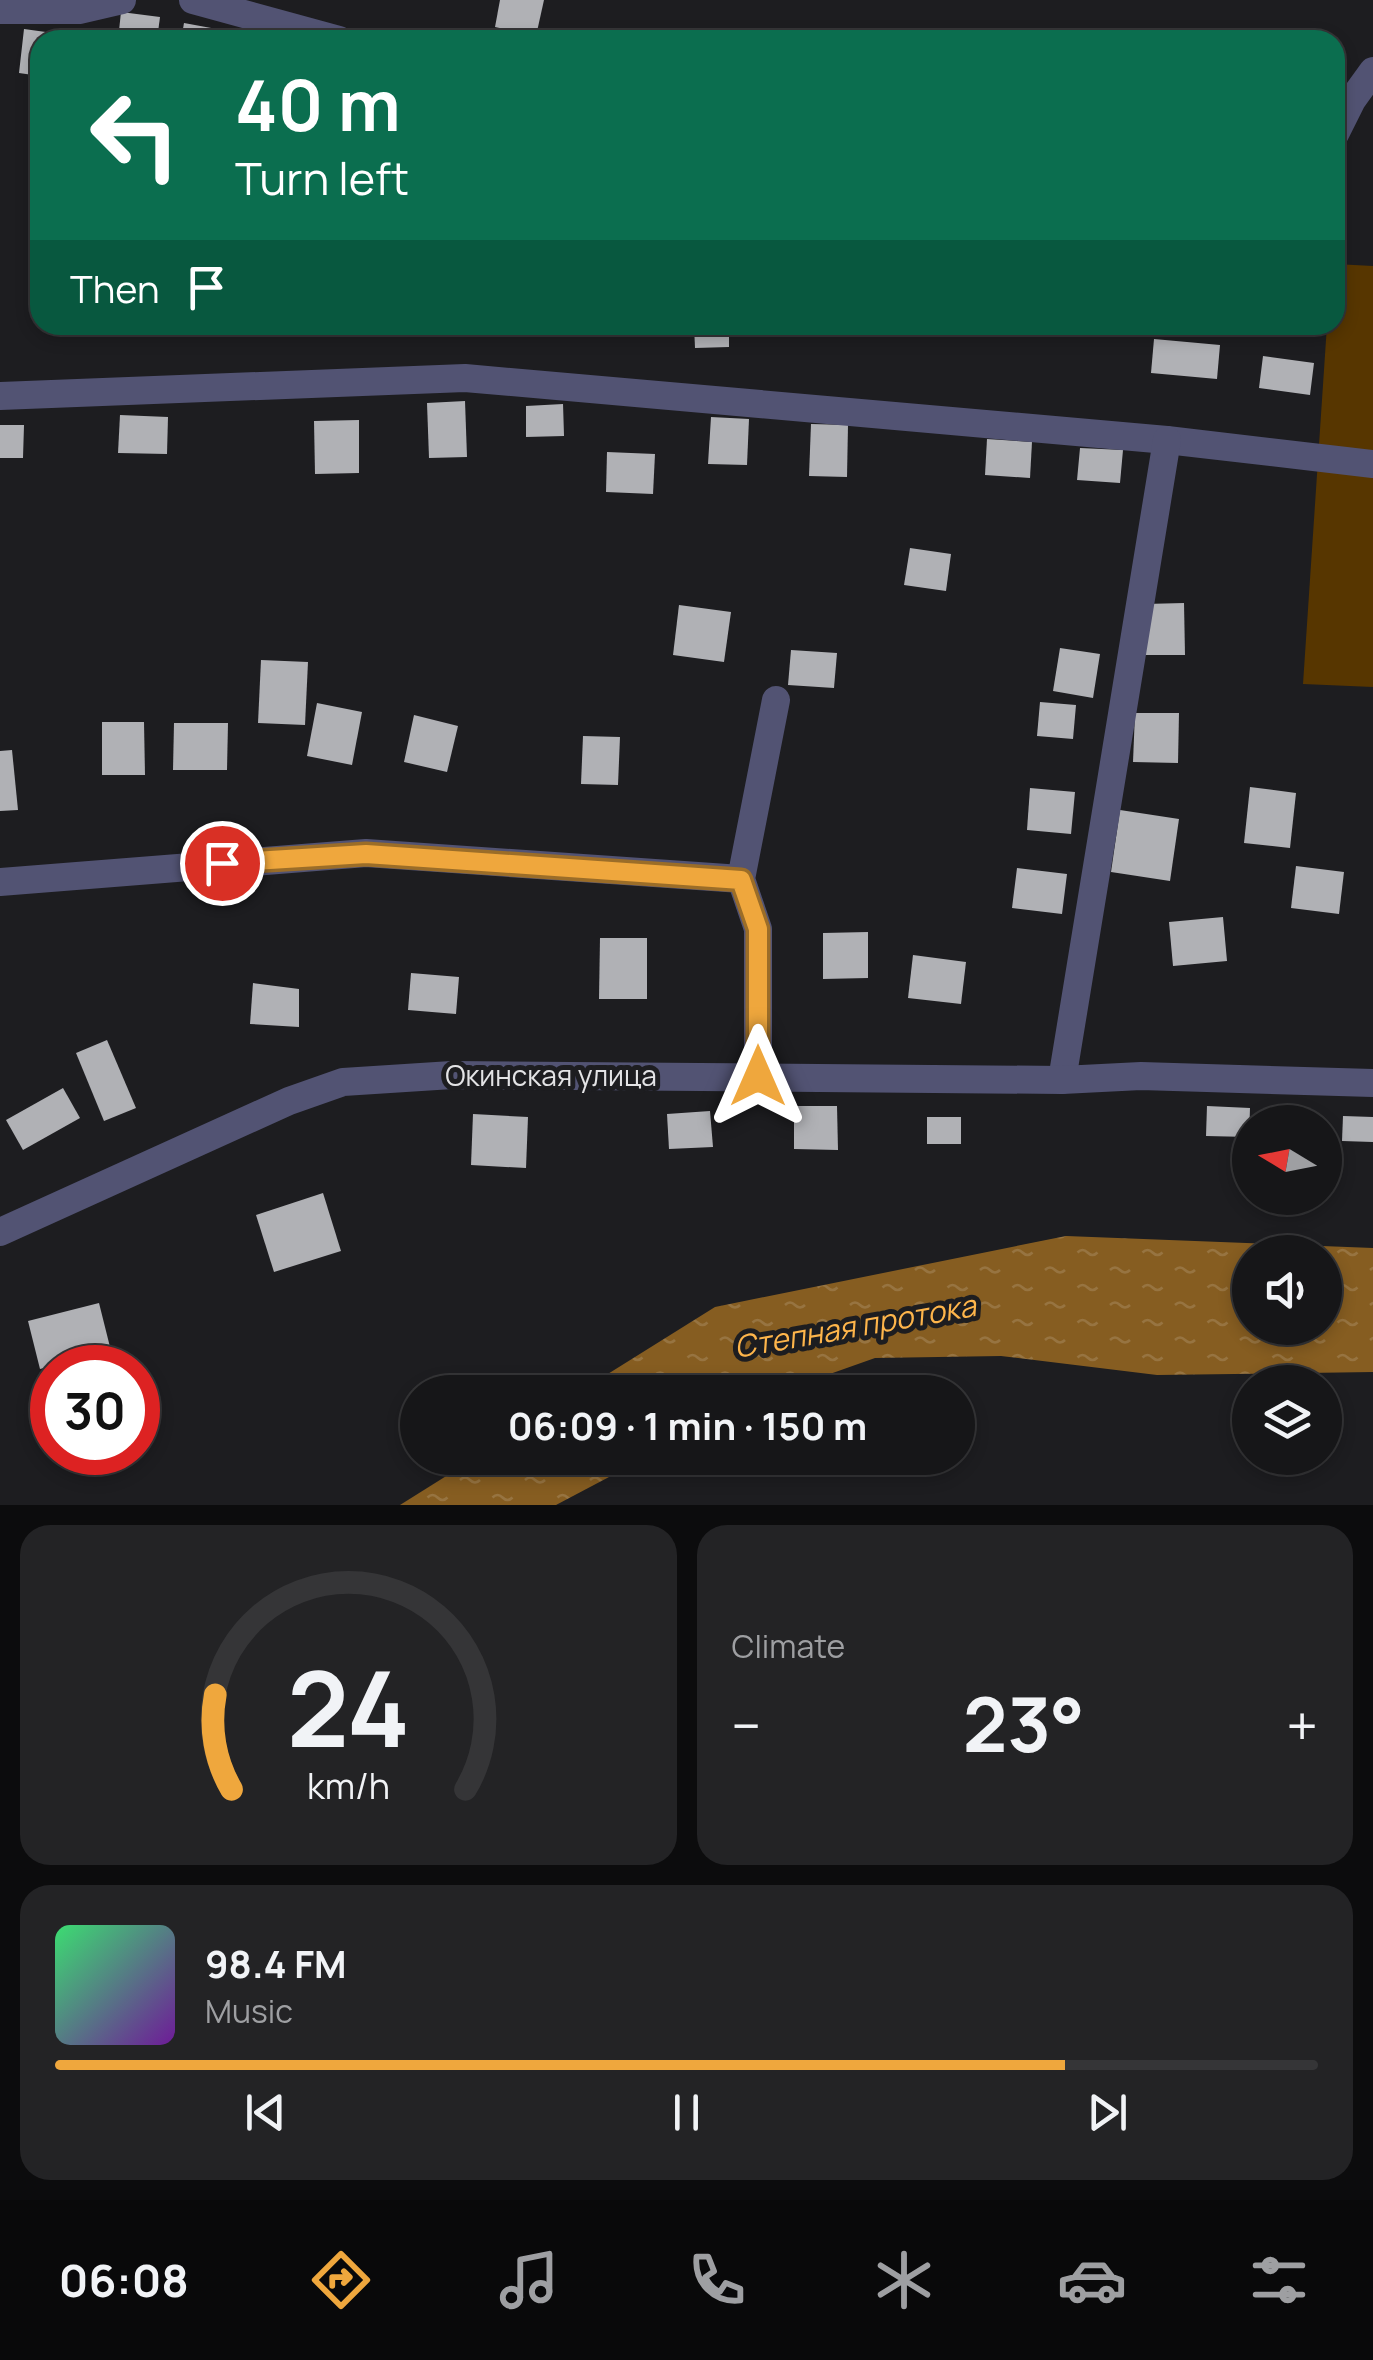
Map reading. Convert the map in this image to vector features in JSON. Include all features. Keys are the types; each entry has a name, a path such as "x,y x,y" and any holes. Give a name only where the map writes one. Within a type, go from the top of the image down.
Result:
{"street":[{"path":"0,10 79,10 122,0"},
{"path":"193,0 302,30"},
{"path":"1345,114 1373,71"},
{"path":"0,396 465,378 1167,440 1373,464"},
{"path":"1062,1080 1167,440"},
{"path":"758,1076 758,929 741,880 776,700"},
{"path":"0,882 366,854 741,880"},
{"name":"Окинская улица","path":"0,1232 289,1101 344,1082 452,1075 1062,1080 1140,1076 1373,1083"}],"shaded area":[{"path":"1345,265 1373,266 1373,687 1303,684 1326,335 1345,335"}],"water":[{"name":"Степная протока","path":"1066,1236 1232,1242 1232,1345 1342,1345 1342,1247 1373,1248 1373,1372 1342,1372 1342,1365 1232,1365 1232,1374 1157,1375 1001,1356 875,1358 827,1375 606,1375 715,1307"},
{"path":"448,1475 613,1475 556,1505 400,1505"}],"building":[{"path":"500,0 544,0 537,30 495,27"},
{"path":"121,12 160,17 158,30 119,30"},
{"path":"184,23 222,30 183,30"},
{"path":"24,29 31,30 30,75 19,73"},
{"path":"694,335 729,335 729,347 695,348"},
{"path":"1154,339 1220,345 1217,379 1151,373"},
{"path":"1263,356 1314,363 1310,395 1259,388"},
{"path":"465,401 467,457 429,458 427,403"},
{"path":"563,404 564,436 526,437 526,406"},
{"path":"120,415 168,417 167,454 118,453"},
{"path":"711,417 749,419 747,465 708,464"},
{"path":"359,420 359,473 315,474 314,421"},
{"path":"811,424 848,425 847,477 809,476"},
{"path":"0,425 24,425 23,458 0,458"},
{"path":"987,439 1032,442 1030,478 985,475"},
{"path":"1080,448 1123,450 1120,483 1077,480"},
{"path":"607,452 655,454 653,494 606,492"},
{"path":"910,548 951,554 946,591 904,585"},
{"path":"1184,603 1185,655 1146,655 1145,604"},
{"path":"679,605 731,612 724,662 673,655"},
{"path":"1060,648 1100,654 1093,698 1053,691"},
{"path":"791,650 837,653 834,688 788,685"},
{"path":"261,660 308,662 305,725 258,723"},
{"path":"1040,702 1076,705 1073,739 1037,736"},
{"path":"317,703 362,712 352,765 307,756"},
{"path":"1135,713 1179,713 1178,763 1133,762"},
{"path":"414,715 458,726 447,772 404,762"},
{"path":"102,722 144,722 145,775 102,775"},
{"path":"174,723 228,723 227,770 173,770"},
{"path":"583,736 620,737 618,785 581,784"},
{"path":"12,750 18,810 0,811 0,751"},
{"path":"1250,787 1296,793 1290,848 1244,843"},
{"path":"1030,788 1075,792 1071,834 1027,830"},
{"path":"1120,810 1179,819 1170,881 1111,872"},
{"path":"1296,866 1344,872 1339,914 1291,908"},
{"path":"1017,868 1067,874 1062,914 1012,908"},
{"path":"1223,917 1227,961 1173,966 1169,922"},
{"path":"868,932 868,978 823,979 823,933"},
{"path":"600,938 647,938 647,999 599,999"},
{"path":"913,955 966,962 961,1004 908,998"},
{"path":"411,973 459,977 456,1014 408,1010"},
{"path":"253,983 299,989 299,1027 250,1024"},
{"path":"107,1040 136,1108 104,1121 76,1053"},
{"path":"63,1088 80,1118 23,1150 6,1120"},
{"path":"794,1106 837,1106 838,1150 794,1149"},
{"path":"1207,1106 1232,1107 1232,1137 1206,1136"},
{"path":"710,1111 713,1147 669,1149 667,1114"},
{"path":"473,1114 528,1117 526,1168 471,1165"},
{"path":"1343,1116 1373,1117 1373,1142 1342,1141"},
{"path":"927,1117 961,1117 961,1144 927,1144"},
{"path":"323,1193 341,1251 274,1272 256,1215"},
{"path":"99,1303 110,1345 34,1345 28,1321"}],"route":[{"path":"222,863 366,854 741,880 758,929 758,1076"}]}
